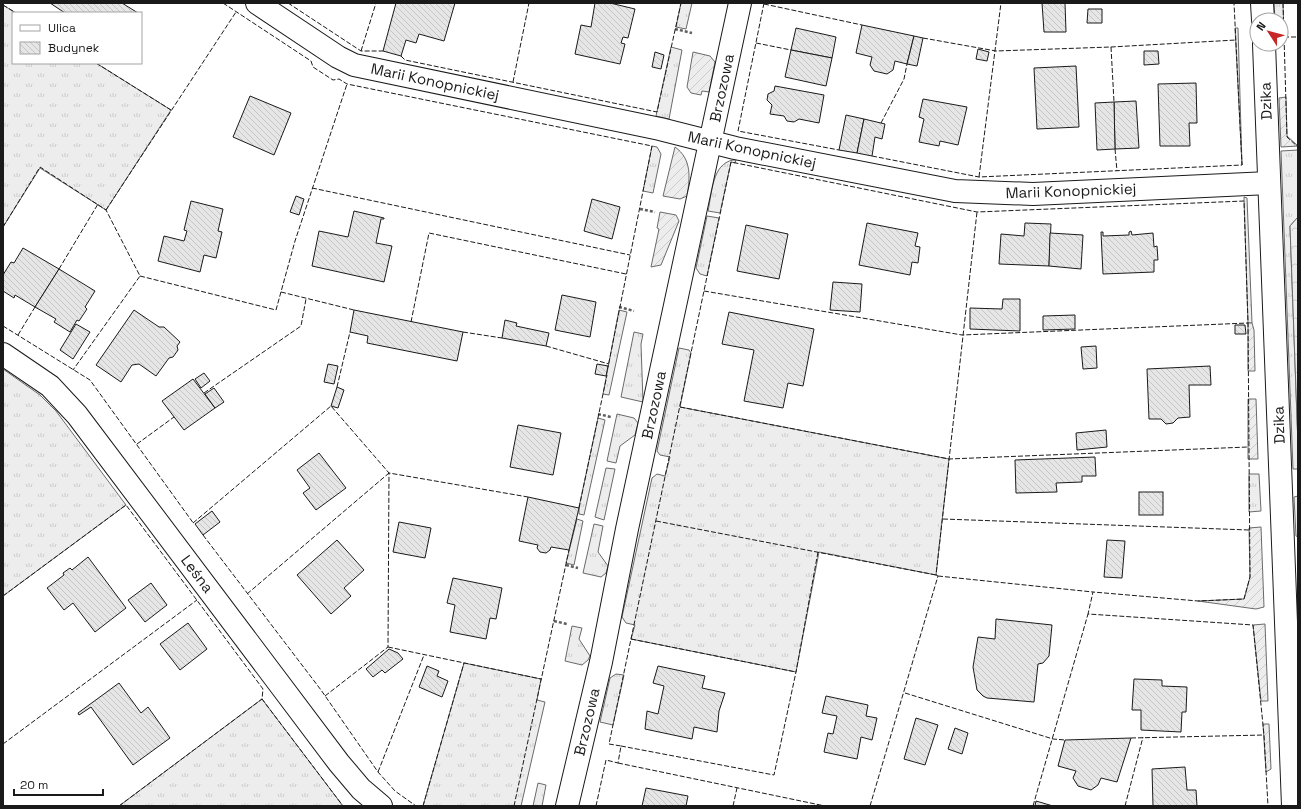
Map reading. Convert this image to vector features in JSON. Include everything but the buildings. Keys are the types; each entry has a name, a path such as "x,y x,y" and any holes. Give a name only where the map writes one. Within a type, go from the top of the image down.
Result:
{"street":[{"name":"Marii Konopnickiej","path":"257,3 338,57 354,64 660,129 735,148 948,189 980,193 1033,194 1269,183"},
{"name":"Brzozowa","path":"567,806 601,662 629,522 740,3"},
{"name":"Dzika","path":"1264,52 1294,806"},
{"name":"Leśna","path":"3,354 50,386 77,415 339,763 361,789 381,806"}],"path":[{"path":"675,29 692,33"},
{"path":"640,209 655,212"},
{"path":"619,307 634,311"},
{"path":"598,414 611,417"},
{"path":"566,565 578,568"},
{"path":"554,621 567,624"}],"green space":[{"path":"681,3 692,3 686,29 676,27"},
{"path":"1274,3 1283,3 1283,12 1275,12"},
{"path":"3,5 14,12 12,12 12,64 98,64 171,110 106,210 40,168 3,227"},
{"path":"1235,28 1238,28 1242,165"},
{"path":"671,47 682,50 669,119 656,116"},
{"path":"693,52 710,56 715,62 709,92 702,91 701,95 691,93 687,87"},
{"path":"1286,97 1287,136 1298,146 1281,147 1279,98"},
{"path":"652,146 657,147 661,154 653,193 643,191"},
{"path":"675,147 681,152 687,163 689,176 687,196 680,199 663,196"},
{"path":"1298,150 1298,217 1290,226 1298,445 1298,469 1293,469 1281,151"},
{"path":"733,160 736,160 735,163 731,162 720,213 708,211 712,188 717,173 721,167"},
{"path":"1244,197 1247,198 1252,323 1248,323"},
{"path":"660,212 676,215 679,221 661,265 651,267 659,229 657,228"},
{"path":"707,216 719,218 707,276 700,274 696,268"},
{"path":"1298,217 1298,445 1290,226"},
{"path":"619,310 627,312 609,395 603,394"},
{"path":"1248,323 1252,323 1254,330 1255,371 1248,371"},
{"path":"634,332 643,334 641,344 643,402 621,397"},
{"path":"679,348 689,350 691,353 680,407 949,459 936,575 819,552 796,672 631,639 635,625 626,623 622,617 652,478 657,474 665,476 670,457 660,455 657,451"},
{"path":"3,369 40,395 56,411 126,505 3,596"},
{"path":"1248,399 1256,399 1258,459 1248,459"},
{"path":"617,414 634,418 638,423 635,435 620,446 616,463 607,461"},
{"path":"598,418 605,420 584,515 579,514 579,507"},
{"path":"606,468 615,469 604,520 595,517"},
{"path":"1249,474 1259,474 1261,511 1249,512"},
{"path":"1298,496 1298,537 1296,536 1294,497"},
{"path":"577,519 583,521 574,565 566,563"},
{"path":"594,524 603,526 598,552 608,566 606,573 601,577 583,573"},
{"path":"1261,527 1264,607 1256,609 1198,601 1244,599 1250,577 1249,528"},
{"path":"1265,624 1268,701 1261,701 1253,625"},
{"path":"572,626 582,628 579,639 590,656 582,665 565,661"},
{"path":"464,663 541,679 537,700 545,702 521,806 423,806"},
{"path":"616,674 624,675 613,725 600,722 610,678"},
{"path":"262,699 343,806 119,806"},
{"path":"1263,724 1269,724 1271,769 1266,772"},
{"path":"538,783 546,785 542,806 533,806"}],"fence":[{"path":"223,3 311,61 313,67 333,80 339,79 347,84 652,146 608,367"},
{"path":"288,3 361,51 383,51"},
{"path":"361,51 376,3"},
{"path":"513,82 529,3"},
{"path":"401,56 405,60 657,112 681,3"},
{"path":"764,3 738,131 839,150"},
{"path":"979,177 1001,3"},
{"path":"872,156 979,177 1242,165 1234,3"},
{"path":"1283,3 1287,137 1298,147"},
{"path":"764,4 862,25"},
{"path":"3,5 14,12"},
{"path":"106,210 236,12"},
{"path":"1289,37 1298,37"},
{"path":"923,38 996,51 1111,47 1236,40"},
{"path":"756,43 791,50"},
{"path":"1111,47 1114,102"},
{"path":"98,64 171,110"},
{"path":"881,123 904,79 907,64"},
{"path":"140,276 276,310 295,241 347,84"},
{"path":"1115,149 1117,171"},
{"path":"596,806 606,760 618,763 621,746 609,744 731,162 977,212 1244,201 1248,323 1250,577 1244,599 1198,601 1093,592 1088,614 1253,625 1264,735 1268,806"},
{"path":"3,227 40,167 106,210 140,276 73,370"},
{"path":"312,188 630,255"},
{"path":"59,269 98,204"},
{"path":"870,806 938,576 936,575 977,212"},
{"path":"411,322 429,233 626,274"},
{"path":"704,291 962,335 1248,323"},
{"path":"281,292 354,310"},
{"path":"204,393 301,326 306,299"},
{"path":"18,335 35,307"},
{"path":"3,326 90,380 194,524"},
{"path":"337,387 350,332"},
{"path":"463,332 502,338"},
{"path":"546,346 609,364"},
{"path":"579,508 607,375"},
{"path":"193,523 331,406 389,473 528,497"},
{"path":"680,407 949,459 1248,447"},
{"path":"137,444 174,417"},
{"path":"247,594 389,473"},
{"path":"325,696 388,647 389,473"},
{"path":"3,596 126,505 263,689 262,699 343,806"},
{"path":"943,519 1249,530"},
{"path":"656,521 936,575"},
{"path":"203,535 321,690 378,772 395,791 416,806"},
{"path":"514,806 569,550"},
{"path":"621,746 774,775 796,672 818,552"},
{"path":"938,576 1093,592"},
{"path":"3,744 197,600"},
{"path":"1033,806 1088,614"},
{"path":"631,639 796,672"},
{"path":"388,647 541,679"},
{"path":"378,772 424,655"},
{"path":"423,806 464,663"},
{"path":"905,693 1053,739 1065,740"},
{"path":"119,806 262,699"},
{"path":"1131,738 1264,735"},
{"path":"1125,806 1143,737"},
{"path":"618,763 825,806"},
{"path":"733,806 737,788"}]}
